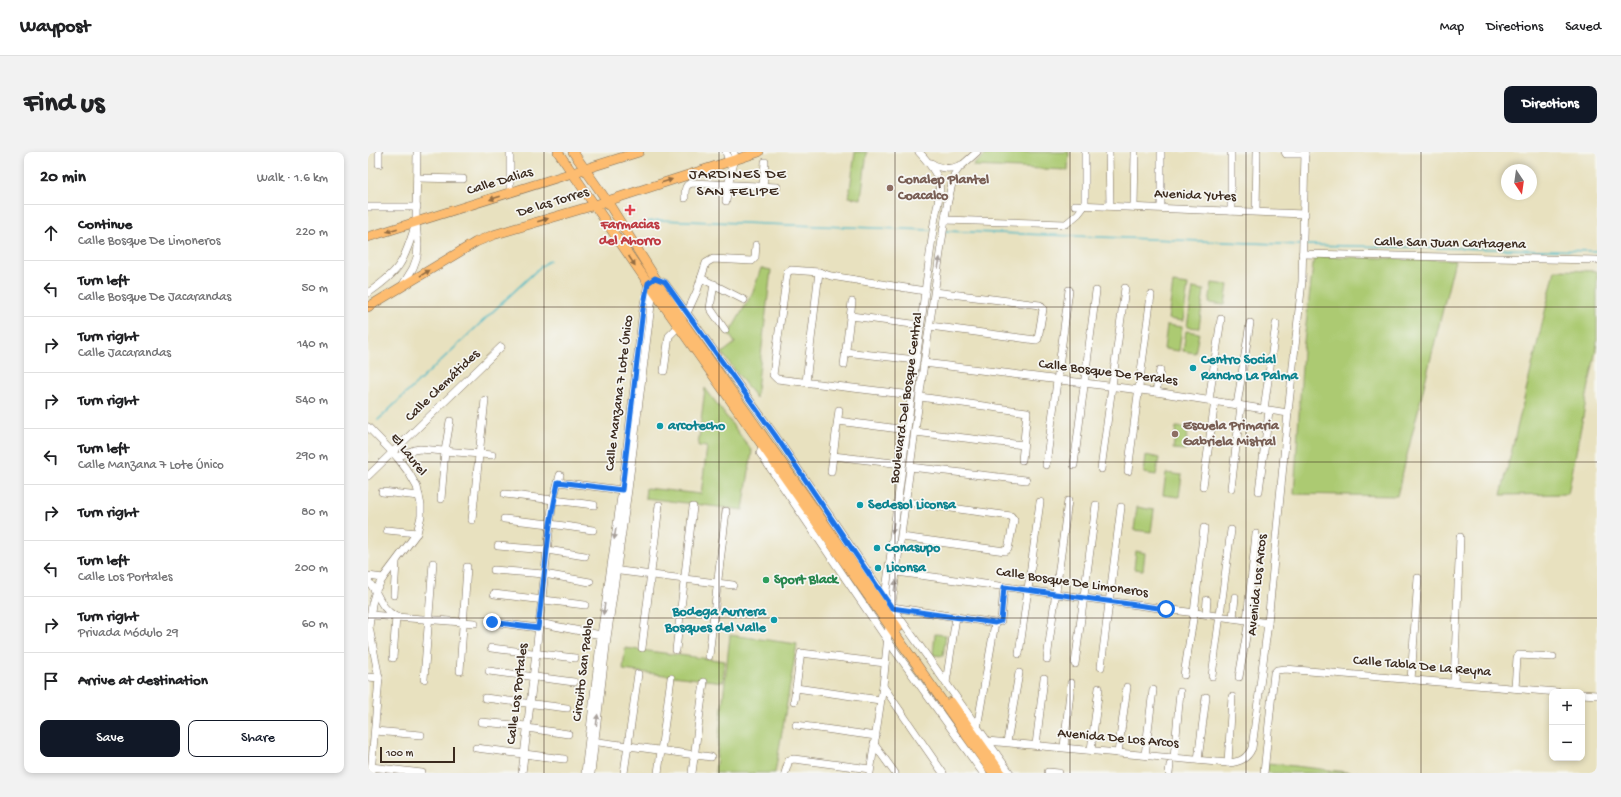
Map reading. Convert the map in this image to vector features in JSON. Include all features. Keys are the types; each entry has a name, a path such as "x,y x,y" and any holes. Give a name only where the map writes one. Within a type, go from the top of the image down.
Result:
{"main road":[{"path":"558,152 650,287 762,446 889,616 993,773"},
{"path":"573,152 607,201 683,322 1001,773"},
{"name":"Calle Dalias","path":"368,237 586,170 639,152"},
{"name":"De las Torres","path":"368,307 476,242 493,235 607,201 758,152"}],"street":[{"path":"379,152 379,164"},
{"path":"401,288 417,258 417,152"},
{"path":"510,152 510,193"},
{"path":"726,152 732,161 726,201"},
{"path":"919,152 927,161 935,166 945,169 956,168 965,163"},
{"name":"Boulevard Del Bosque Central","path":"870,771 883,686 889,616 902,537 924,363 952,180 959,168 977,152"},
{"path":"945,222 1066,224 1078,214 1085,205 1085,152"},
{"path":"1108,152 1110,206"},
{"path":"1134,207 1135,152"},
{"path":"1161,152 1161,208"},
{"path":"1231,152 1231,211"},
{"path":"1256,211 1257,152"},
{"path":"1285,152 1286,154 1305,153"},
{"name":"Avenida Los Arcos","path":"1246,758 1252,748 1268,623 1302,281 1302,240 1305,214 1305,153"},
{"name":"Boulevard Del Bosque Central","path":"889,616 885,596 890,553 940,184 933,168 927,161"},
{"path":"763,187 765,162"},
{"path":"417,178 463,179"},
{"path":"684,198 685,187 688,184 777,187"},
{"name":"Avenida Yutes","path":"1076,205 1305,214"},
{"path":"368,207 416,207"},
{"path":"368,293 388,278 401,264 408,249 416,222"},
{"path":"687,313 706,263 709,260 754,260 756,245"},
{"name":"Calle San Juan Cartagena","path":"1302,252 1597,260"},
{"path":"912,395 777,379 773,375 788,271 819,272 831,276 925,291"},
{"path":"806,382 819,272"},
{"path":"927,277 937,278"},
{"path":"650,287 655,278 665,282 775,435 885,596"},
{"path":"701,278 744,300"},
{"path":"714,284 710,308 725,330"},
{"name":"Calle Manzana 7 Lote Único","path":"621,519 622,490 643,309 650,287"},
{"name":"Calle Manzana 7 Lote Único","path":"613,570 621,519 650,287"},
{"path":"1101,469 1125,288"},
{"path":"1046,464 1069,290"},
{"path":"1074,465 1096,291"},
{"path":"930,326 1036,340 1038,339 1043,309 1040,305 935,292"},
{"path":"1128,471 1151,295"},
{"path":"844,365 852,302"},
{"path":"851,316 920,325"},
{"path":"1203,486 1221,319"},
{"path":"1231,488 1239,406 1250,323"},
{"path":"1258,491 1276,324"},
{"path":"664,371 668,339 678,327"},
{"name":"Calle Clemátides","path":"368,476 394,455 501,347"},
{"path":"845,352 916,360"},
{"name":"Calle Bosque De Perales","path":"924,363 1156,392 1288,413"},
{"path":"1156,392 1160,370"},
{"path":"920,397 1025,411 1027,414 1022,460"},
{"path":"472,520 485,400"},
{"path":"831,472 839,410"},
{"path":"909,412 918,413"},
{"path":"440,499 450,421"},
{"path":"838,421 907,430"},
{"name":"El Laurel","path":"368,427 394,455 417,487 422,516 417,533 383,578 376,590 372,604 370,615 371,638 379,678 371,770"},
{"path":"915,432 1023,446"},
{"path":"762,446 760,453 888,640 983,773"},
{"path":"394,455 414,450 492,455"},
{"path":"833,456 902,464"},
{"path":"910,467 1026,480"},
{"name":"Calle Los Portales","path":"522,773 553,500 559,479 622,490"},
{"path":"382,492 419,496"},
{"path":"505,494 594,505"},
{"path":"1047,659 1068,501"},
{"path":"902,537 1005,551 1008,549 1014,520 1011,516 906,502"},
{"path":"1019,654 1040,502"},
{"path":"642,648 659,505"},
{"path":"1075,664 1096,505"},
{"path":"676,650 693,507"},
{"path":"1101,667 1121,507"},
{"path":"709,656 726,511"},
{"path":"504,519 593,530"},
{"path":"1184,675 1194,613 1204,528"},
{"path":"387,530 417,533"},
{"path":"1212,676 1231,530"},
{"path":"1240,677 1248,620 1256,534"},
{"path":"1454,683 1460,537"},
{"path":"498,546 547,550 585,556"},
{"path":"890,553 899,554"},
{"path":"394,596 396,561"},
{"path":"424,679 433,563"},
{"path":"460,671 467,567"},
{"path":"494,570 544,574 590,582"},
{"path":"613,570 733,585"},
{"name":"Circuito San Pablo","path":"591,773 592,741 601,635 613,570"},
{"name":"Circuito San Pablo","path":"596,701 613,570"},
{"name":"Calle Bosque De Limoneros","path":"897,572 1268,623"},
{"path":"368,576 383,578"},
{"path":"1411,680 1418,578"},
{"path":"368,581 376,590 383,608 396,617"},
{"path":"889,616 956,617 995,623 1001,621 1004,587"},
{"path":"494,594 585,605"},
{"path":"1233,618 1236,597"},
{"path":"1206,614 1207,600"},
{"path":"370,615 474,623"},
{"path":"889,616 946,683 1010,773"},
{"path":"393,658 396,617"},
{"path":"946,683 956,617"},
{"path":"492,622 539,625 601,635"},
{"path":"977,728 995,623"},
{"path":"491,648 575,658"},
{"path":"794,700 802,652 885,663"},
{"path":"1515,688 1518,655 1553,657"},
{"name":"Calle Tabla De La Reyna","path":"1264,773 1274,673 1277,670 1285,669 1549,691"},
{"path":"489,671 574,682"},
{"path":"1007,742 1019,673"},
{"path":"624,773 638,674"},
{"path":"368,677 379,678"},
{"path":"658,773 671,678"},
{"path":"1036,745 1044,678"},
{"path":"692,773 704,682"},
{"path":"1064,747 1071,682"},
{"path":"883,686 943,773"},
{"path":"1118,752 1127,687"},
{"path":"796,688 880,700"},
{"path":"1091,750 1099,688"},
{"path":"1145,755 1153,690"},
{"path":"1174,758 1180,692"},
{"path":"1585,694 1597,695"},
{"path":"1198,760 1206,697"},
{"path":"1228,763 1232,697"},
{"path":"485,698 567,708"},
{"path":"481,722 527,727 568,734"},
{"path":"796,725 876,736"},
{"path":"375,731 422,735"},
{"path":"592,741 711,757"},
{"name":"Circuito San Pablo","path":"585,773 592,741"},
{"name":"Avenida De Los Arcos","path":"987,741 1228,763 1238,762 1246,758"},
{"path":"874,744 895,773"},
{"path":"476,748 564,758"},
{"path":"786,773 787,763 789,760 794,759 870,771"},
{"path":"1169,773 1170,765"},
{"path":"371,770 422,773"},
{"path":"1048,772 1059,773"}],"green space":[{"path":"855,152 867,152 861,199 849,197"},
{"path":"989,152 1069,152 1068,170 972,166"},
{"path":"1314,256 1455,260 1397,496 1294,494 1303,350"},
{"path":"761,268 771,270 756,398 722,353 735,343 729,334 753,292"},
{"path":"1555,270 1597,271 1597,344 1568,494 1501,495"},
{"path":"1173,283 1188,285 1183,321 1168,319"},
{"path":"1212,283 1228,285 1225,305 1209,303"},
{"path":"1193,288 1204,290 1199,328 1187,327"},
{"path":"1167,325 1182,327 1179,351 1164,349"},
{"path":"1186,331 1199,333 1195,353 1183,351"},
{"path":"705,388 752,451 743,510 645,498 646,488 701,494 707,447 698,446"},
{"path":"1176,427 1188,428 1185,450 1173,449"},
{"path":"1146,455 1159,458 1156,475 1144,473"},
{"path":"1166,473 1182,475 1179,497 1163,495"},
{"path":"1137,507 1154,510 1151,532 1134,530"},
{"path":"1136,551 1145,553 1143,570 1134,569"},
{"path":"935,634 946,635 943,656 933,655"},
{"path":"730,635 797,644 775,773 715,773"},
{"path":"625,648 725,661 723,682 623,670"},
{"path":"1268,763 1355,773 1267,773"}],"waterway":[{"path":"628,225 659,220 931,230"},
{"path":"945,231 1301,245"},
{"path":"1305,245 1597,251"},
{"path":"378,420 539,268 550,260"}],"place":[{"name":"Conalep Plantel Coacalco","path":"890,188"},
{"name":"Farmacias del Ahorro","path":"630,210"},
{"name":"Centro Social Rancho La Palma","path":"1193,368"},
{"name":"arcotecho","path":"660,426"},
{"name":"Escuela Primaria Gabriela Mistral","path":"1175,434"},
{"name":"Sedesol Liconsa","path":"860,505"},
{"name":"Conasupo","path":"877,548"},
{"name":"Liconsa","path":"878,568"},
{"name":"Sport Black","path":"766,580"},
{"name":"Bodega Aurrera Bosques del Valle","path":"774,620"}],"district":[{"name":"JARDINES DE SAN FELIPE","path":"738,184"}],"route":[{"path":"492,622 538,628 553,500 558,482 622,490 643,309 648,283 655,278 665,282 775,435 892,608 995,623 1001,621 1004,587 1166,609"}]}
